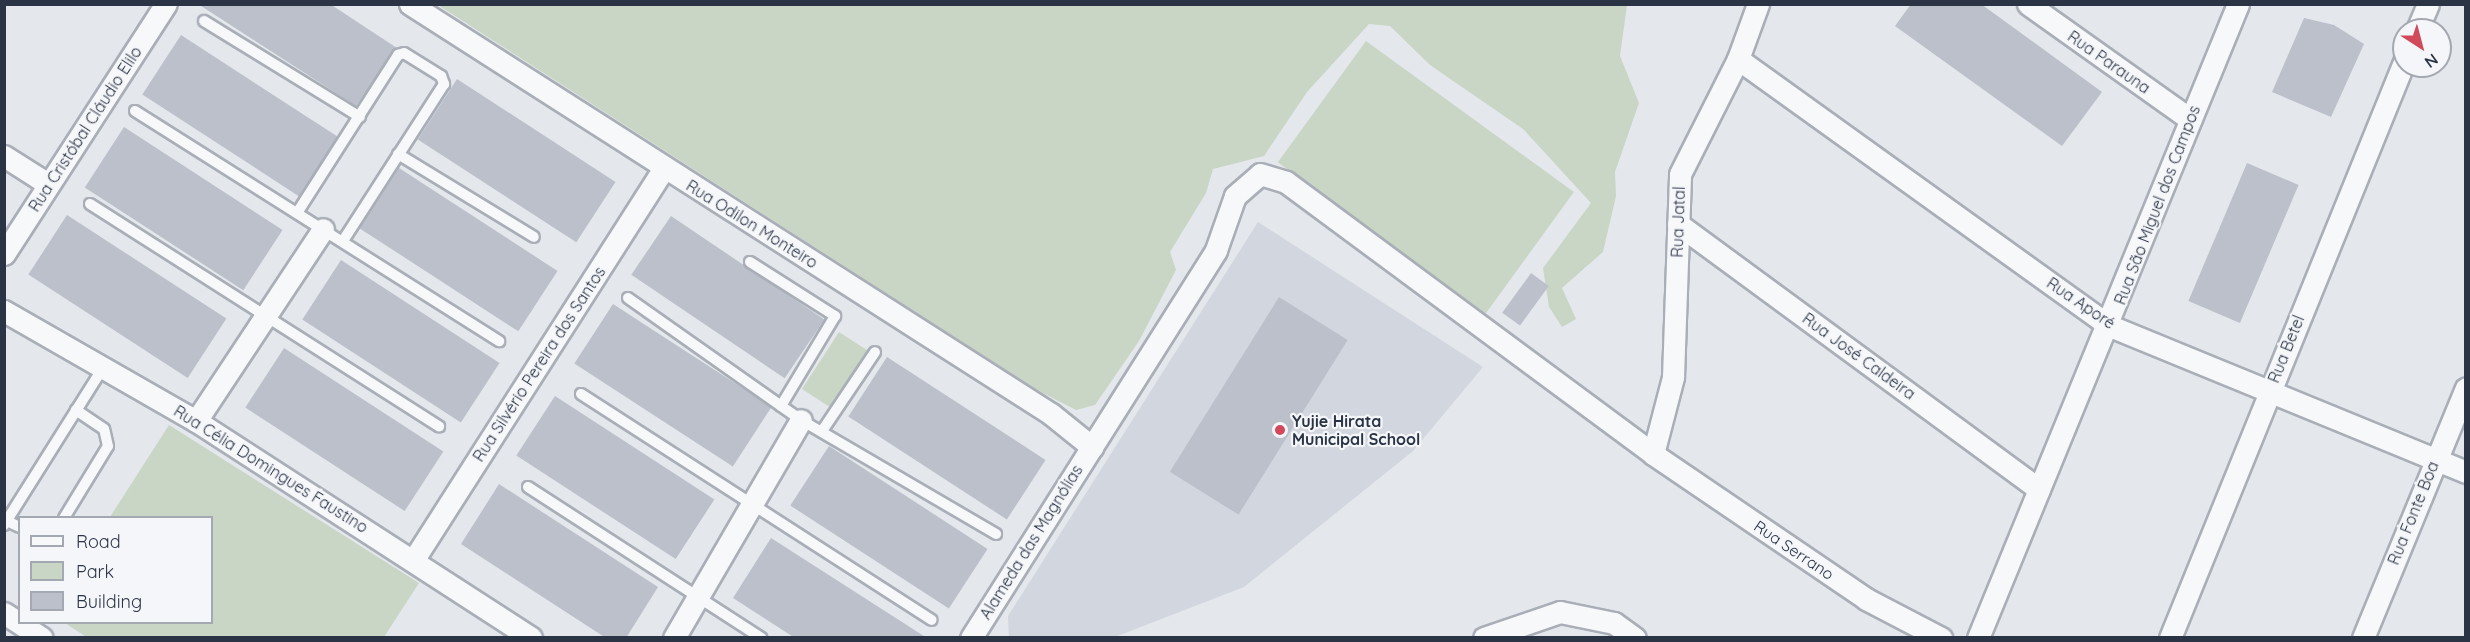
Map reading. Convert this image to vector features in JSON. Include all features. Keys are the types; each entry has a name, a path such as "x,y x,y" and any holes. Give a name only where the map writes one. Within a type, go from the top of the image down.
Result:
{"street":[{"name":"Rua Cristóbal Cláudio Elilo","path":"4,254 165,4"},
{"name":"Rua Odilon Monteiro","path":"410,4 1052,414 1092,447"},
{"name":"Rua Jatal","path":"1653,454 1673,377 1678,224 1684,159 1738,59 1758,4"},
{"name":"Rua Parauna","path":"2028,4 2190,119"},
{"name":"Rua São Miguel dos Campos","path":"1978,638 2039,489 2110,326 2190,119 2238,4"},
{"path":"2422,18 2428,4"},
{"name":"Rua Aporé","path":"1738,59 2110,326 2466,472"},
{"name":"Rua Betel","path":"2170,638 2397,78"},
{"path":"4,156 48,184"},
{"name":"Rua Silvério Pereira dos Santos","path":"414,559 664,168"},
{"name":"Alameda das Magnólias","path":"971,638 1216,250 1235,196 1260,174 1296,189 1653,454"},
{"name":"Rua José Caldeira","path":"1678,224 2039,489"},
{"path":"196,421 323,229"},
{"name":"Rua Célia Domingues Faustino","path":"4,311 196,421 414,559 531,638"},
{"name":"Rua Fonte Boa","path":"2362,638 2466,388"},
{"path":"674,638 748,507 801,420"},
{"name":"Rua Serrano","path":"1653,454 1866,599 1941,638"},
{"path":"1484,638 1560,612 1614,623 1635,638"},
{"path":"4,613 18,622"},
{"path":"21,624 42,638"}],"lane":[{"path":"204,21 360,117"},
{"path":"297,213 401,54 441,76 444,84 343,242"},
{"path":"135,111 499,341"},
{"path":"398,154 534,237"},
{"path":"90,204 439,426"},
{"path":"750,262 834,316 781,406"},
{"path":"628,298 801,420 996,534"},
{"path":"822,431 875,352"},
{"path":"6,523 103,368"},
{"path":"580,394 748,507 932,620"},
{"path":"65,516 108,446 104,429 76,410"},
{"path":"528,487 761,638"}],"shaded area":[{"name":"Yujie Hirata Municipal School","path":"1258,222 1483,367 1413,451 1244,587 1115,637 1009,638 1008,616"}],"green space":[{"path":"438,5 1627,5 1620,56 1639,103 1615,172 1616,196 1603,252 1562,288 1576,319 1562,327 1549,307 1543,268 1591,203 1523,129 1430,65 1390,26 1369,24 1307,92 1264,156 1213,169 1206,193 1170,252 1176,270 1139,341 1095,405 1076,410 1037,390"},
{"path":"1366,41 1574,192 1486,313 1278,162"},
{"path":"839,332 868,351 831,408 802,389"},
{"path":"169,425 419,583 384,637 88,638 67,624 213,624 213,516 111,516"}],"building":[{"path":"198,4 330,4 397,48 356,106"},
{"path":"1911,4 1981,4 2102,92 2062,146 1895,26"},
{"path":"2304,18 2334,25 2364,44 2331,117 2272,92"},
{"path":"181,35 338,137 299,196 142,95"},
{"path":"457,79 616,182 576,242 418,139"},
{"path":"124,127 283,230 243,290 85,187"},
{"path":"2247,163 2299,185 2240,323 2188,301"},
{"path":"399,168 558,271 518,331 360,228"},
{"path":"67,215 226,318 188,378 28,275"},
{"path":"671,216 824,319 785,378 631,275"},
{"path":"341,260 500,363 461,422 302,320"},
{"path":"1531,273 1549,286 1520,326 1502,313"},
{"path":"1279,297 1348,340 1239,515 1170,472"},
{"path":"613,304 772,407 733,466 574,364"},
{"path":"284,348 443,451 405,511 245,408"},
{"path":"887,357 1046,460 1007,519 848,417"},
{"path":"555,396 714,499 676,559 516,456"},
{"path":"829,446 988,549 949,608 790,506"},
{"path":"499,484 658,587 626,638 606,638 461,544"},
{"path":"771,538 927,638 795,638 733,598"}],"place":[{"name":"Yujie Hirata Municipal School","path":"1280,430"}]}
